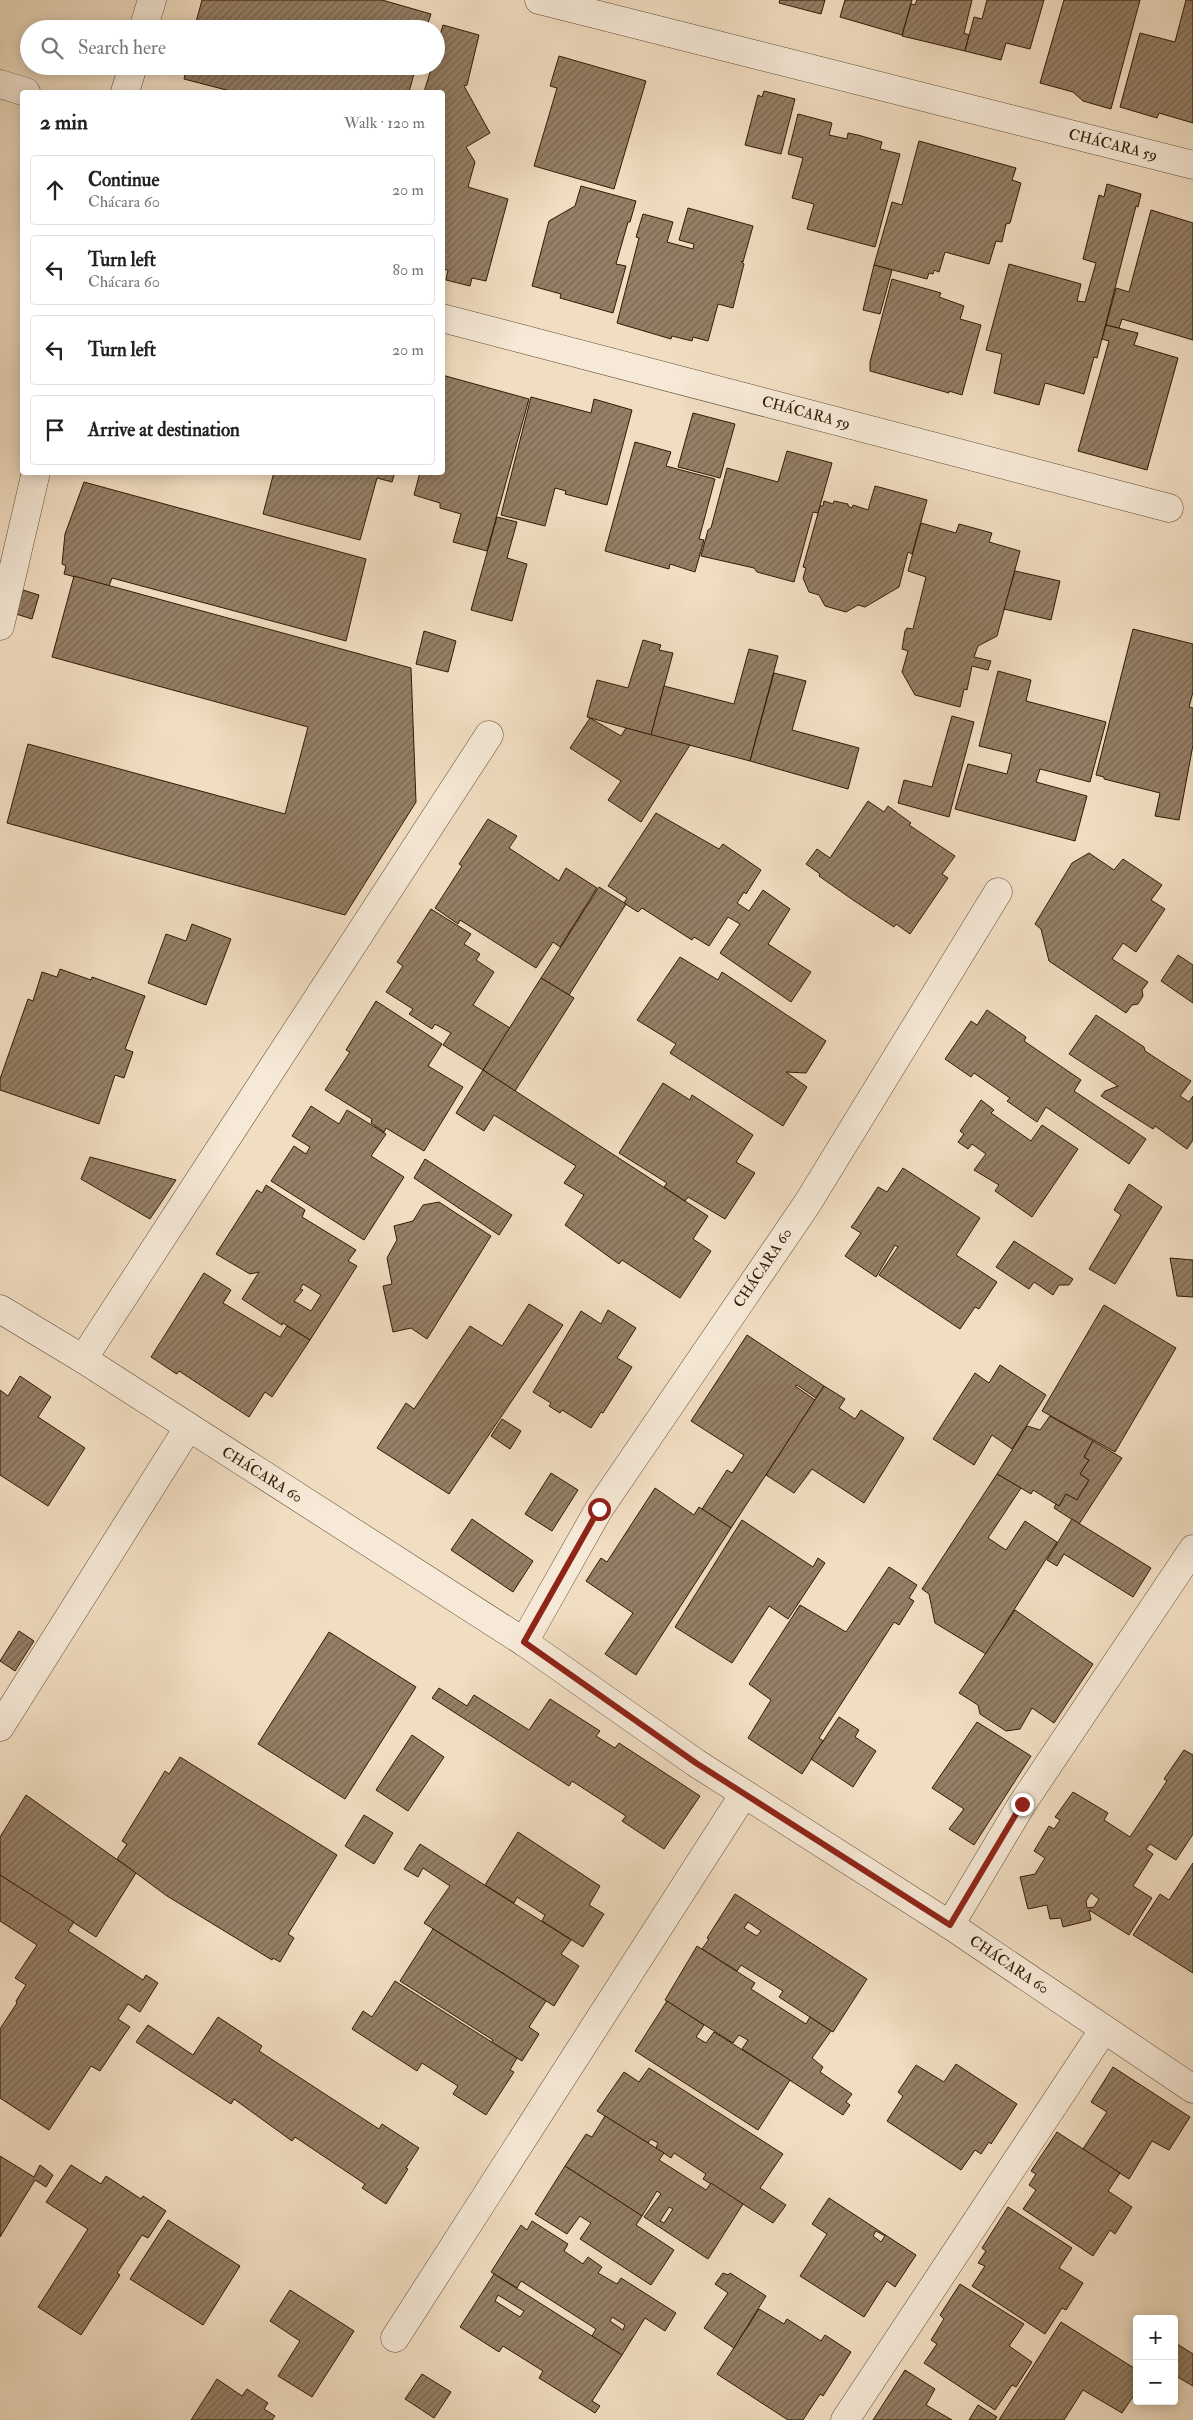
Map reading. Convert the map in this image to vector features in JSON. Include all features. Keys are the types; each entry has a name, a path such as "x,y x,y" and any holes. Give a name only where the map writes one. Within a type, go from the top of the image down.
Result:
{"street":[{"path":"146,20 152,0"},
{"name":"CHÁCARA 59","path":"539,0 1193,165"},
{"path":"126,90 130,75"},
{"path":"0,84 20,90"},
{"name":"CHÁCARA 59","path":"445,319 1169,508"},
{"path":"0,626 35,475"},
{"path":"83,1359 489,735"},
{"name":"CHÁCARA 60","path":"524,1642 599,1509 807,1204 998,892"},
{"name":"CHÁCARA 60","path":"0,1310 83,1359 524,1642 696,1763 950,1925 1193,2089"},
{"path":"0,1727 188,1428"},
{"path":"950,1925 1022,1804 1193,1549"},
{"path":"395,2338 744,1794"},
{"path":"845,2420 1104,2029"}],"building":[{"path":"202,0 382,0 431,14 429,20 197,20"},
{"path":"780,0 825,0 821,14 779,3"},
{"path":"845,0 912,0 902,35 840,17"},
{"path":"917,0 972,0 964,33 969,35 965,51 902,36 911,4 915,5"},
{"path":"987,0 1044,0 1030,49 1006,43 1001,60 965,51 974,17 982,19"},
{"path":"1064,0 1140,0 1111,109 1083,101 1073,92 1040,83"},
{"path":"1186,0 1193,0 1193,123 1159,113 1157,118 1120,107 1140,33 1175,42"},
{"path":"445,26 479,35 467,85 464,86 490,133 466,147 475,162 468,187 508,199 486,281 472,278 470,286 446,280 448,270 445,270 445,90 425,90 429,75 445,75"},
{"path":"559,56 646,81 614,189 534,166 557,88 550,86"},
{"path":"185,75 414,75 410,90 226,90 184,79"},
{"path":"764,91 795,99 781,154 745,145 758,95 762,97"},
{"path":"798,114 832,123 829,135 847,139 848,133 858,135 882,142 880,149 900,154 875,247 807,229 814,204 792,198 803,158 788,154"},
{"path":"919,141 1016,168 1012,180 1021,183 1010,223 1006,224 1002,242 996,241 989,264 945,252 939,272 934,270 933,274 929,273 927,279 874,265 892,202 902,205"},
{"path":"1107,184 1141,194 1138,207 1136,206 1097,358 1094,357 1084,394 1045,383 1039,405 994,393 1002,354 986,350 1009,264 1081,284 1077,301 1085,302 1096,263 1083,259 1099,195 1104,197"},
{"path":"581,186 636,201 616,264 626,266 613,313 560,298 561,294 532,286 549,221 575,206"},
{"path":"688,208 753,226 743,262 741,261 744,264 733,308 718,304 708,341 693,337 692,341 672,336 671,339 617,323 639,238 636,237 643,214 673,222 667,242 693,249 694,244 679,240"},
{"path":"1151,210 1193,223 1193,340 1122,319 1119,328 1106,325 1116,288 1129,292"},
{"path":"874,265 892,270 880,314 863,310"},
{"path":"892,279 941,293 939,297 964,306 960,319 981,325 962,395 870,371 870,362"},
{"path":"1106,325 1138,333 1134,345 1178,358 1147,470 1078,451 1109,341 1102,339"},
{"path":"445,376 529,399 487,551 453,542 461,514 440,508 440,503 414,495 419,475 445,475"},
{"path":"531,397 591,413 594,399 632,410 607,505 565,494 566,491 555,488 545,526 501,515"},
{"path":"693,413 735,424 720,478 678,467"},
{"path":"635,442 671,452 666,466 715,479 699,539 704,540 695,572 670,564 669,569 605,551"},
{"path":"787,451 832,463 818,513 813,512 794,582 757,572 754,568 701,556 708,530 711,528 727,468 778,482"},
{"path":"273,475 394,475 392,482 377,478 360,540 263,514"},
{"path":"84,482 366,559 346,641 112,578 109,586 64,574 66,566 62,564 65,534"},
{"path":"875,486 927,500 912,554 908,552 899,587 865,607 858,605 846,612 825,606 819,595 809,592 803,578 806,568 803,567 820,506 823,506 824,501 833,504 834,501 848,504 852,508 853,505 868,510"},
{"path":"497,517 517,522 507,558 527,564 512,621 471,610"},
{"path":"921,523 956,533 959,524 992,533 989,542 1020,551 997,636 978,646 974,657 991,661 988,670 972,666 967,690 964,689 960,707 915,695 902,672 908,651 902,649 905,631 907,628 913,629 926,577 908,571"},
{"path":"1015,571 1060,581 1051,620 1004,609"},
{"path":"74,576 411,668 416,802 345,915 7,823 28,744 285,814 308,727 52,657"},
{"path":"23,590 39,595 32,619 16,614"},
{"path":"1133,629 1193,644 1193,692 1189,707 1193,708 1193,745 1179,820 1155,816 1160,793 1104,779 1104,777 1096,775"},
{"path":"424,631 456,641 448,672 416,664"},
{"path":"643,640 661,645 659,650 673,653 651,735 587,717 597,680 628,688"},
{"path":"749,649 778,656 750,761 651,735 664,686 734,704"},
{"path":"998,671 1031,680 1026,701 1106,722 1090,782 1040,769 1036,782 1087,796 1075,841 955,809 968,764 1007,774 1012,754 979,746"},
{"path":"774,673 806,681 792,730 859,748 848,789 750,761"},
{"path":"952,716 974,722 949,817 898,803 904,780 932,787"},
{"path":"590,718 621,736 626,728 690,745 641,822 608,800 621,781 570,748"},
{"path":"868,801 884,812 888,806 911,823 909,825 955,856 942,874 948,878 910,934 896,924 894,927 853,900 819,876 820,874 806,864 817,849 830,858"},
{"path":"656,813 719,849 723,844 761,870 746,894 744,892 737,903 749,911 763,890 790,909 768,944 811,972 791,1002 720,953 740,924 728,917 709,946 694,937 692,940 642,908 638,912 624,903 627,898 608,886"},
{"path":"488,819 517,836 509,848 559,881 566,868 597,888 560,947 553,942 536,968 460,920 458,924 435,908 462,866 459,864"},
{"path":"1089,853 1114,870 1123,859 1162,885 1151,900 1165,909 1149,933 1136,952 1123,943 1112,959 1148,982 1142,990 1143,996 1138,1004 1132,1005 1126,1013 1049,961 1041,929 1035,924 1072,863"},
{"path":"599,887 626,904 569,995 541,978"},
{"path":"431,909 471,934 464,944 480,954 476,960 494,972 473,1005 510,1028 483,1070 443,1045 451,1033 435,1024 432,1029 409,1014 413,1009 386,992 403,966 397,962"},
{"path":"192,924 231,939 206,1005 148,983 166,934 186,941"},
{"path":"1178,955 1193,965 1193,1003 1161,981"},
{"path":"680,957 718,980 722,972 826,1041 806,1073 786,1072 807,1087 783,1126 670,1053 676,1044 637,1020"},
{"path":"60,969 91,980 92,977 145,996 125,1049 133,1052 124,1078 115,1075 99,1124 0,1090 0,1079 28,999 33,1001 42,972 57,977"},
{"path":"541,978 574,998 515,1091 483,1070"},
{"path":"376,1001 442,1044 428,1066 463,1087 424,1151 386,1128 384,1132 371,1123 372,1119 325,1090 350,1052 346,1050"},
{"path":"987,1010 1026,1037 1024,1041 1081,1080 1074,1091 1146,1139 1129,1164 1046,1107 1037,1122 1007,1101 1010,1098 974,1073 971,1077 945,1059 971,1021 977,1025"},
{"path":"1096,1015 1144,1047 1145,1051 1191,1081 1180,1096 1189,1102 1193,1096 1193,1140 1187,1149 1155,1126 1153,1129 1101,1096 1105,1091 1118,1086 1069,1054"},
{"path":"483,1070 708,1216 693,1239 711,1251 680,1298 622,1260 619,1264 565,1225 584,1195 564,1183 576,1166 494,1115 484,1131 456,1113"},
{"path":"663,1083 690,1100 692,1095 753,1135 736,1162 755,1173 725,1219 688,1197 685,1201 664,1187 667,1183 619,1153"},
{"path":"981,1100 994,1110 991,1113 1031,1141 1042,1125 1078,1149 1032,1217 995,1191 999,1185 974,1170 986,1154 972,1144 968,1149 958,1142 964,1134 960,1131"},
{"path":"311,1106 339,1124 347,1110 386,1134 371,1156 404,1177 364,1240 271,1181 294,1146 306,1154 310,1147 292,1136"},
{"path":"90,1157 176,1180 150,1219 81,1179"},
{"path":"425,1159 512,1215 499,1235 414,1178"},
{"path":"903,1168 980,1218 956,1255 997,1282 979,1309 975,1307 960,1329 879,1275 898,1247 895,1245 876,1277 845,1256 861,1233 851,1227 878,1187 887,1192"},
{"path":"1129,1184 1162,1207 1115,1284 1089,1269 1121,1215 1114,1210"},
{"path":"266,1185 305,1210 302,1217 356,1250 348,1261 357,1266 310,1340 283,1323 282,1325 242,1299 259,1272 250,1274 216,1254 257,1190 262,1193","holes":["303,1284 321,1295 311,1311 294,1301 303,1290 300,1289"]},
{"path":"439,1202 491,1236 427,1339 411,1328 393,1332 383,1286 392,1284 387,1258 397,1240 394,1226 413,1221 423,1205"},
{"path":"1014,1241 1073,1279 1069,1285 1059,1285 1053,1295 1034,1282 1029,1289 996,1267"},
{"path":"1170,1258 1193,1260 1193,1297 1177,1296"},
{"path":"204,1273 231,1290 223,1303 280,1337 287,1326 310,1340 272,1397 265,1392 249,1417 179,1371 177,1374 175,1373 151,1357"},
{"path":"529,1304 563,1325 449,1494 377,1448 406,1403 414,1409 470,1326 502,1346"},
{"path":"1104,1305 1176,1348 1115,1452 1042,1411"},
{"path":"608,1310 636,1328 617,1358 632,1367 603,1413 601,1412 591,1428 562,1410 560,1413 549,1406 551,1403 533,1392 581,1311 601,1324"},
{"path":"747,1335 824,1386 816,1398 797,1385 795,1386 815,1400 731,1528 702,1509 727,1470 732,1473 744,1455 691,1421"},
{"path":"1000,1365 1046,1395 1012,1449 992,1435 974,1465 933,1439 975,1373 989,1383"},
{"path":"20,1376 51,1397 38,1417 85,1448 48,1506 0,1475 0,1390 8,1396"},
{"path":"824,1386 845,1399 839,1408 855,1419 861,1410 904,1438 864,1503 812,1469 794,1493 766,1475"},
{"path":"1050,1416 1093,1441 1084,1457 1089,1460 1080,1474 1089,1480 1077,1500 1066,1494 1059,1506 1033,1490 1031,1494 997,1474 1027,1426 1040,1430"},
{"path":"502,1419 521,1431 510,1449 491,1436"},
{"path":"1093,1441 1122,1458 1079,1524 1054,1508 1056,1504 1059,1506 1066,1494 1077,1500 1089,1480 1080,1474 1089,1460 1084,1457"},
{"path":"551,1473 578,1490 552,1531 525,1514"},
{"path":"997,1474 1021,1488 988,1538 1006,1550 1025,1521 1057,1542 986,1654 935,1623 929,1594 922,1589"},
{"path":"655,1488 694,1515 699,1507 731,1528 636,1675 605,1654 633,1613 586,1581 601,1558 607,1562"},
{"path":"472,1519 533,1561 513,1592 451,1550"},
{"path":"1072,1519 1151,1568 1133,1597 1064,1554 1057,1566 1047,1560"},
{"path":"742,1520 813,1567 818,1558 825,1563 788,1619 769,1606 732,1663 675,1627"},
{"path":"889,1567 917,1585 909,1598 914,1601 899,1625 894,1622 819,1738 823,1741 802,1774 748,1738 771,1700 749,1684 800,1605 846,1632"},
{"path":"1015,1610 1093,1664 1054,1723 1032,1708 1020,1729 1006,1731 980,1714 978,1705 959,1693"},
{"path":"19,1631 34,1641 15,1671 0,1661"},
{"path":"329,1632 416,1687 345,1799 258,1744"},
{"path":"439,1688 467,1706 474,1695 529,1730 550,1699 600,1731 596,1736 615,1748 619,1743 700,1796 664,1849 622,1821 626,1816 572,1781 569,1786 432,1698"},
{"path":"839,1717 859,1730 855,1737 876,1751 853,1787 811,1759"},
{"path":"977,1722 1031,1756 974,1845 949,1829 964,1809 932,1788"},
{"path":"412,1735 444,1757 408,1811 376,1790"},
{"path":"1184,1750 1193,1755 1193,1834 1176,1860 1150,1844 1146,1849 1153,1854 1133,1886 1152,1898 1129,1935 1089,1910 1091,1920 1063,1927 1061,1918 1050,1919 1047,1905 1028,1909 1020,1877 1035,1874 1045,1858 1034,1851 1049,1826 1054,1829 1060,1820 1055,1817 1073,1792 1108,1813 1104,1820 1130,1837 1167,1781 1164,1779","holes":["1091,1893 1099,1899 1094,1907 1087,1908 1086,1901"]},
{"path":"180,1757 337,1855 288,1934 294,1938 280,1962 273,1958 272,1960 167,1896 117,1859 127,1844 122,1841 165,1771 169,1774"},
{"path":"26,1795 136,1873 96,1937 0,1875 0,1837"},
{"path":"364,1815 393,1833 374,1864 345,1846"},
{"path":"518,1832 600,1886 589,1905 604,1914 583,1947 542,1921 545,1915 517,1897 514,1903 485,1885"},
{"path":"420,1844 571,1940 561,1954 579,1966 554,2006 424,1923 450,1886 423,1868 418,1877 404,1869"},
{"path":"1193,1863 1193,1973 1133,1935 1160,1894 1169,1900"},
{"path":"0,1875 74,1922 68,1931 143,1980 146,1975 158,1983 140,2012 128,2004 118,2019 130,2027 100,2071 91,2066 49,2130 0,2098 0,2029 26,1985 15,1978 37,1945 0,1921"},
{"path":"735,1894 867,1979 833,2032 779,1997 783,1991 741,1965 737,1971 702,1949 709,1939 707,1938","holes":["748,1922 761,1931 757,1936 744,1928"]},
{"path":"433,1929 546,2001 529,2027 539,2034 522,2061 491,2042 493,2040 400,1981"},
{"path":"697,1946 755,1983 751,1989 806,2024 810,2017 831,2031 812,2058 823,2067 820,2072 852,2094 846,2102 850,2105 843,2115 742,2049 748,2040 739,2035 733,2043 665,2000"},
{"path":"395,1981 517,2058 510,2070 514,2072 486,2115 453,2094 458,2086 422,2063 417,2071 352,2029 363,2011 372,2017"},
{"path":"667,2001 704,2025 696,2037 706,2043 714,2032 790,2080 758,2130 635,2051"},
{"path":"218,2017 262,2046 259,2051 328,2096 379,2129 382,2124 419,2148 386,2204 362,2188 365,2184 295,2137 292,2141 234,2099 231,2104 136,2042 148,2025 193,2055"},
{"path":"956,2064 1017,2104 991,2144 989,2142 981,2154 975,2150 961,2170 887,2121 903,2096 898,2092 916,2065 944,2082"},
{"path":"1113,2067 1190,2117 1169,2150 1152,2141 1129,2179 1083,2149 1107,2112 1091,2102"},
{"path":"649,2068 783,2154 760,2188 786,2205 773,2223 703,2179 706,2174 674,2153 671,2158 656,2148 658,2143 651,2139 648,2143 597,2111 624,2072 639,2082"},
{"path":"605,2116 664,2153 659,2160 706,2190 711,2183 743,2204 708,2259 644,2217 661,2194 657,2191 642,2216 565,2166 586,2134 592,2137","holes":["669,2207 673,2209 664,2223 660,2221"]},
{"path":"1057,2132 1120,2173 1108,2191 1132,2207 1115,2234 1110,2230 1093,2256 1023,2209 1036,2190 1029,2185 1036,2174 1031,2171"},
{"path":"0,2156 34,2177 40,2165 53,2175 46,2187 35,2180 0,2237"},
{"path":"71,2165 101,2184 106,2176 141,2199 143,2196 166,2211 148,2238 142,2235 117,2273 120,2275 81,2335 38,2307 88,2229 46,2202"},
{"path":"565,2166 642,2216 636,2225 674,2250 651,2285 580,2239 591,2223 580,2216 567,2234 535,2214"},
{"path":"829,2198 916,2255 895,2287 887,2281 864,2317 800,2276 827,2234 812,2224","holes":["876,2231 885,2236 881,2242 873,2236"]},
{"path":"1008,2207 1072,2248 1059,2268 1083,2283 1066,2310 1062,2308 1045,2334 972,2286 985,2266 978,2263 986,2251 982,2248"},
{"path":"168,2220 240,2266 203,2325 130,2279"},
{"path":"532,2221 568,2244 564,2251 583,2264 588,2257 602,2267 598,2273 617,2284 621,2278 676,2313 665,2331 645,2318 622,2355 592,2336 596,2329 521,2281 517,2288 491,2272 521,2225 527,2230","holes":["612,2317 625,2325 623,2330 610,2321"]},
{"path":"723,2273 728,2275 730,2273 766,2296 734,2348 704,2328 728,2293 715,2284"},
{"path":"494,2274 622,2355 592,2401 600,2406 595,2413 539,2378 543,2371 503,2346 499,2352 460,2327","holes":["498,2295 524,2311 520,2317 495,2301"]},
{"path":"960,2284 1024,2324 1009,2346 1032,2362 1016,2387 1012,2385 995,2410 924,2363 937,2344 931,2340 944,2319 940,2315"},
{"path":"290,2290 354,2331 312,2397 278,2376 300,2341 270,2321"},
{"path":"759,2309 784,2324 787,2319 821,2341 825,2335 851,2352 823,2396 820,2394 803,2420 788,2420 717,2374"},
{"path":"1061,2322 1133,2367 1133,2397 1122,2413 1083,2390 1064,2420 999,2420"},
{"path":"1178,2345 1193,2354 1193,2386 1178,2377"},
{"path":"905,2370 935,2389 926,2405 952,2420 873,2420"},
{"path":"422,2374 451,2392 434,2418 405,2399"},
{"path":"217,2379 242,2396 247,2389 268,2403 264,2409 275,2416 272,2420 191,2420"},
{"path":"978,2405 997,2417 995,2420 969,2420"}],"route":[{"path":"599,1509 524,1642 696,1763 950,1925 1022,1804"}]}
